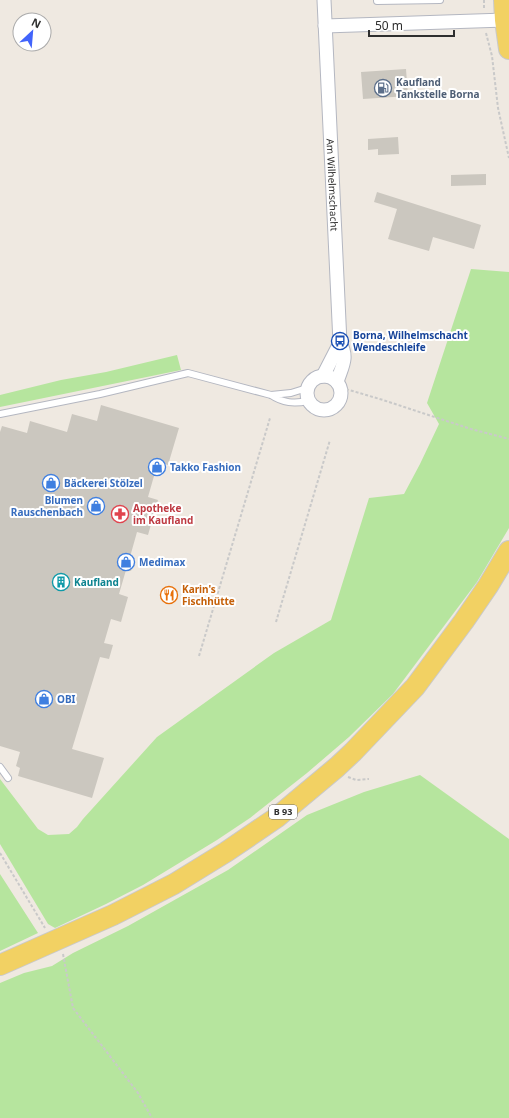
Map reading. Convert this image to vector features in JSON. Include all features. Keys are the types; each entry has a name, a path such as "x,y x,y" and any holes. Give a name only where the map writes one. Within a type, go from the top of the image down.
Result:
{"main road":[{"path":"504,0 509,49"},
{"name":"B 93","path":"0,965 58,947 113,915 174,884 226,852 276,818 353,752 415,687 464,622 509,551"}],"street":[{"name":"Am Wilhelmschacht","path":"324,0 340,343 324,376"},
{"path":"325,26 505,20"},
{"name":"Am Wilhelmschacht","path":"308,401 314,408 329,410 340,400 341,392 338,385 345,356 344,349 340,343"},
{"path":"308,401 307,388 315,378 324,376 331,378 338,385"}],"lane":[{"path":"377,1 440,0"},
{"path":"0,414 100,394 188,373 271,395 279,400 292,403 308,401"},
{"path":"271,395 291,393 307,388"},
{"path":"0,767 8,778"}],"path":[{"path":"484,0 484,20 486,33 492,56 498,108 509,158"},
{"path":"338,385 471,429 509,439"},
{"path":"199,656 270,418"},
{"path":"276,622 330,440"},
{"path":"0,852 58,947 72,1008 138,1093 152,1118"}],"green space":[{"path":"471,269 509,272 509,528 477,582 393,694 349,737 307,773 250,818 143,885 55,928 48,924 0,844 0,779 38,829 48,835 69,834 77,827 157,737 274,653 331,620 369,498 404,494 439,424 427,403"},
{"path":"177,355 181,370 0,407 0,395"},
{"path":"420,775 509,839 509,1118 0,1118 0,983 24,973 52,966 73,953 128,926 228,870 307,815 364,792"},
{"path":"0,874 38,933 0,951"}],"building":[{"path":"406,69 408,96 363,99 361,72"},
{"path":"398,137 399,154 378,155 378,149 368,150 368,139"},
{"path":"486,174 486,185 451,186 451,175"},
{"path":"377,192 481,225 474,249 433,237 429,251 388,239 397,209 374,202"},
{"name":"Kaufland","path":"101,405 179,428 168,465 158,462 148,497 158,500 148,535 137,532 130,557 135,558 131,571 126,570 119,594 128,597 121,622 111,619 104,643 113,645 109,659 100,657 72,749 104,758 92,798 18,776 20,768 16,766 20,752 0,746 0,432 2,426 27,433 30,421 67,432 72,414 97,421"},
{"name":"Karin's Fischhütte","path":"165,587 178,591 174,603 161,599"}],"place":[{"name":"Kaufland Tankstelle Borna","path":"383,88"},
{"name":"Borna, Wilhelmschacht Wendeschleife","path":"340,341"},
{"name":"Takko Fashion","path":"157,467"},
{"name":"Bäckerei Stölzel","path":"51,483"},
{"name":"Blumen Rauschenbach","path":"96,506"},
{"name":"Apotheke im Kaufland","path":"120,514"},
{"name":"Medimax","path":"126,562"},
{"name":"Kaufland","path":"61,582"},
{"name":"Karin's Fischhütte","path":"169,595"},
{"name":"OBI","path":"44,699"}]}
